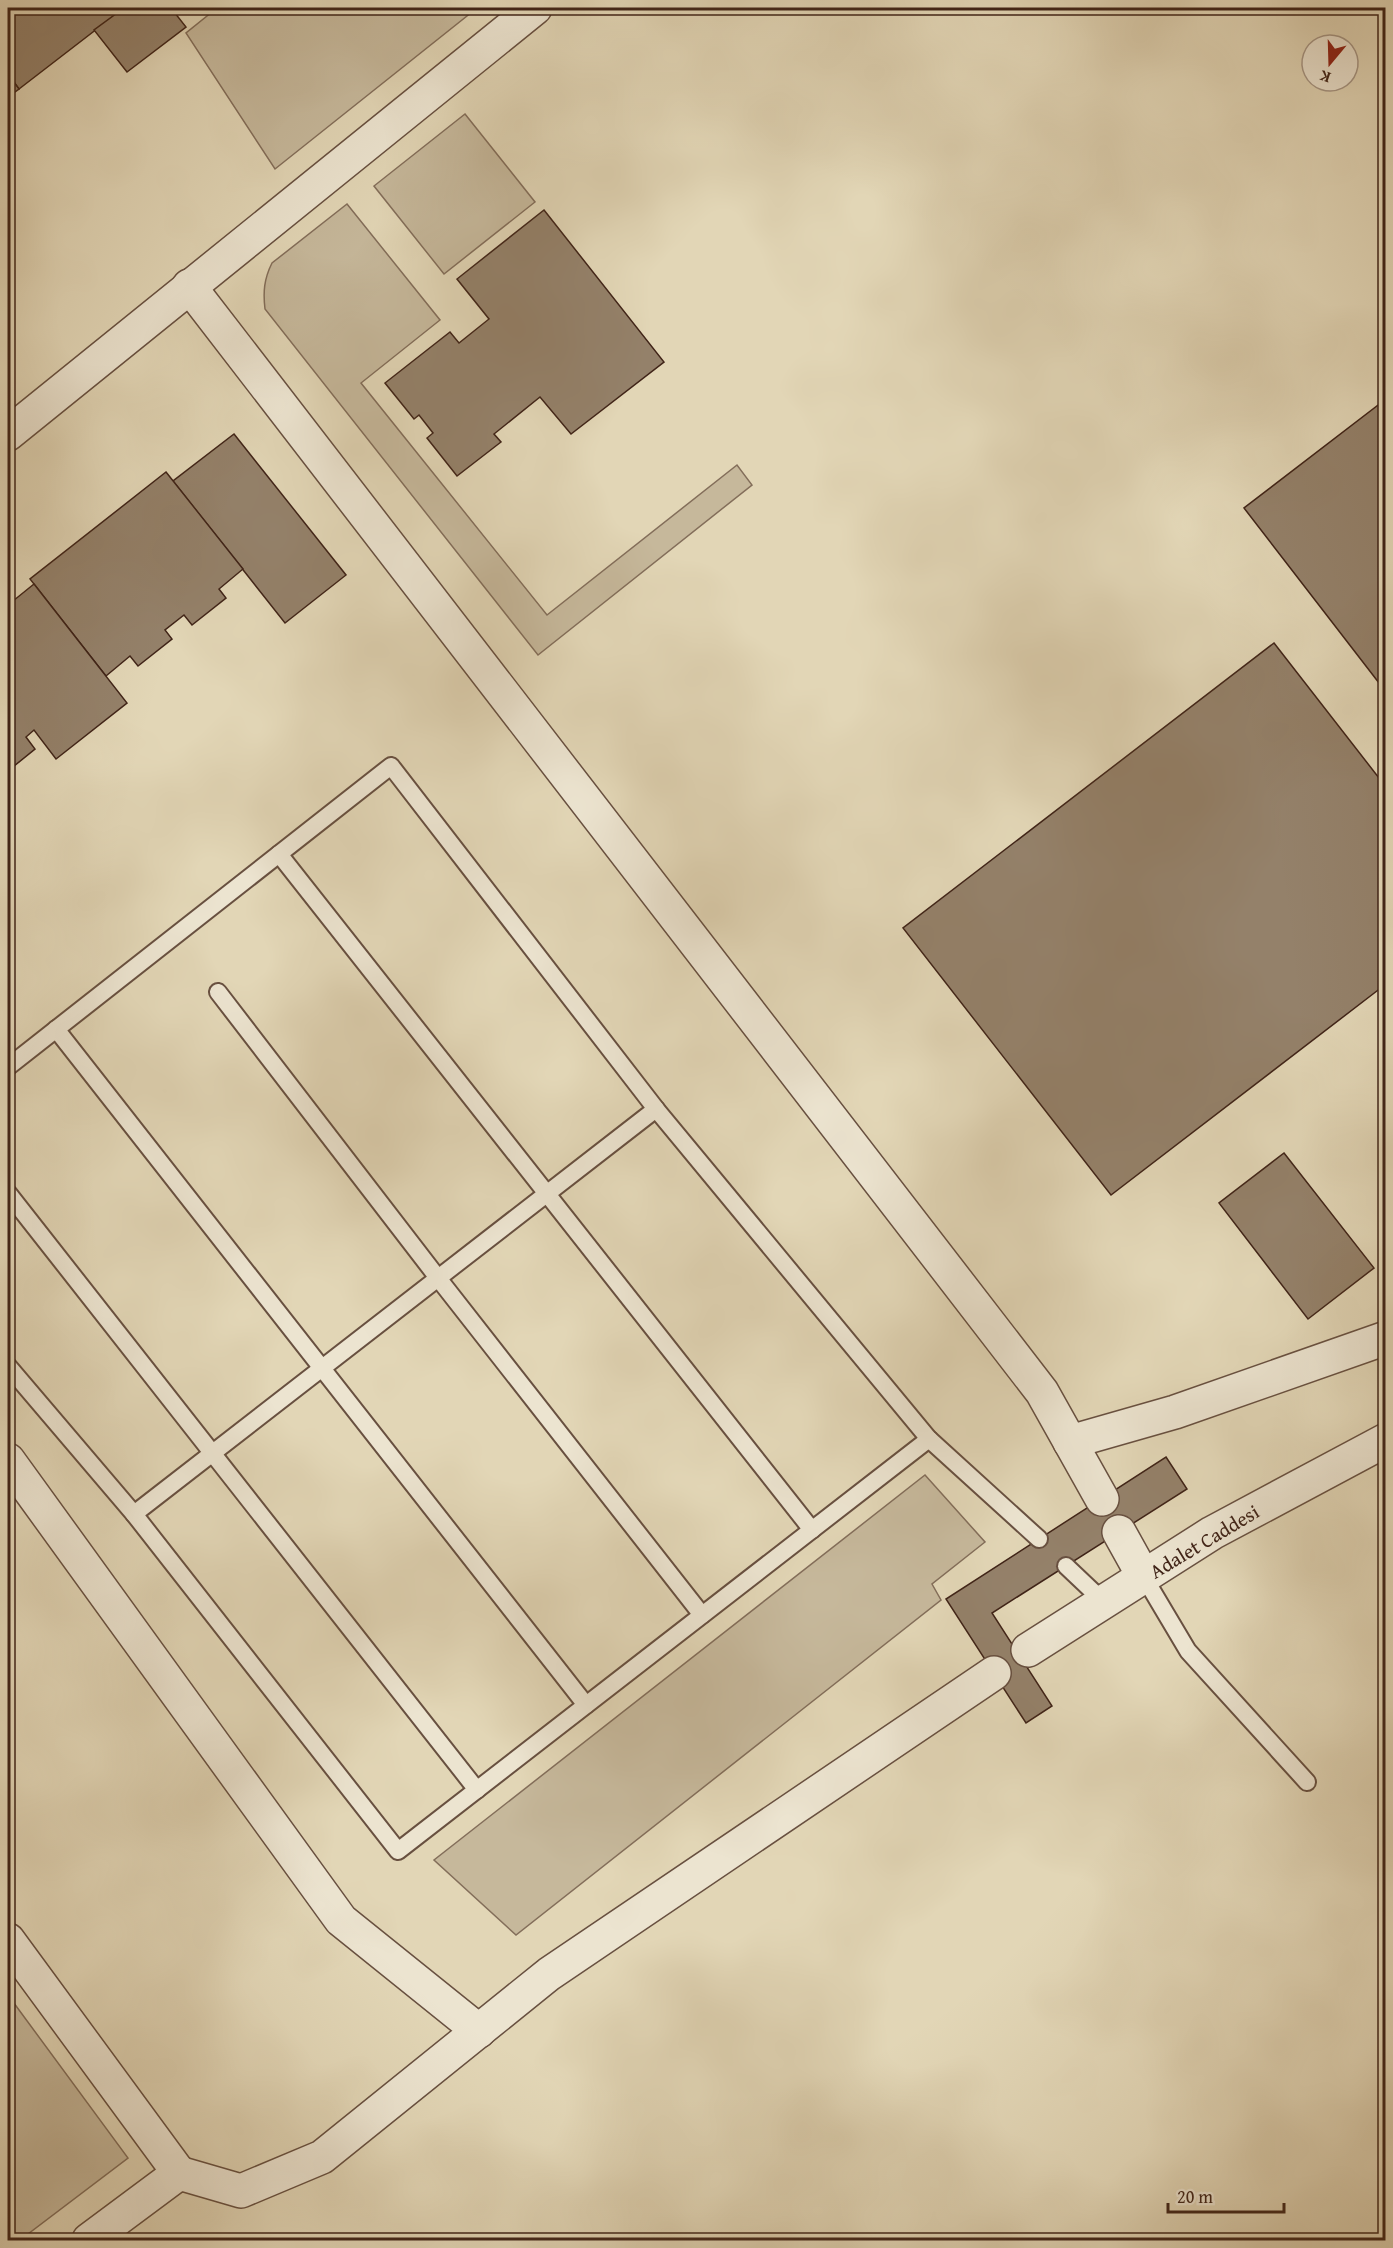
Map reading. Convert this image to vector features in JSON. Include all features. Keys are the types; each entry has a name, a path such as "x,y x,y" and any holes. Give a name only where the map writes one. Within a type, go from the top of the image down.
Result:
{"street":[{"path":"8,434 535,8"},
{"path":"189,286 1042,1392 1102,1499"},
{"path":"1070,1442 1186,1409 1386,1338"},
{"name":"Adalet Caddesi","path":"179,2173 241,2191 322,2157 549,1974 1014,1660 1212,1533 1386,1440"},
{"path":"8,1460 341,1920 479,2031"},
{"path":"1119,1532 1144,1577"},
{"path":"8,1940 179,2173 89,2241"}],"lane":[{"path":"8,1067 391,766 656,1109 929,1439 1039,1539"},
{"path":"279,854 812,1530"},
{"path":"218,992 702,1615"},
{"path":"56,1029 586,1705"},
{"path":"134,1514 656,1109"},
{"path":"8,1193 477,1790"},
{"path":"8,1366 134,1514 398,1851 929,1439"},
{"path":"1066,1566 1104,1602"},
{"path":"1144,1577 1188,1651 1307,1782"}],"shaded area":[{"path":"217,8 477,8 275,169 186,33"},
{"path":"465,114 535,202 444,274 374,186"},
{"path":"347,204 440,320 361,383 547,615 737,465 752,485 538,655 265,309 265,286 272,263"},
{"path":"925,1475 985,1542 932,1584 941,1600 516,1935 434,1860"},
{"path":"8,1995 128,2158 20,2240 8,2240"}],"building":[{"path":"8,8 124,8 19,89 8,74"},
{"path":"124,8 171,8 186,27 127,72 94,30"},
{"path":"8,74 19,89 8,97"},
{"path":"544,210 664,362 571,434 540,397 494,434 501,442 457,476 427,438 433,433 419,415 414,419 385,383 450,332 459,343 489,319 457,279"},
{"path":"1386,399 1386,692 1244,508"},
{"path":"234,434 346,575 285,623 173,481"},
{"path":"166,472 243,569 219,589 226,598 192,625 184,615 165,630 172,639 138,666 130,656 106,676 30,579"},
{"path":"34,584 127,703 56,759 34,730 26,737 35,749 8,771 8,605"},
{"path":"1274,643 1386,787 1386,984 1111,1195 903,928"},
{"path":"1284,1153 1374,1268 1308,1319 1219,1203"},
{"path":"1166,1457 1187,1489 992,1613 1052,1706 1026,1723 946,1599"}]}
